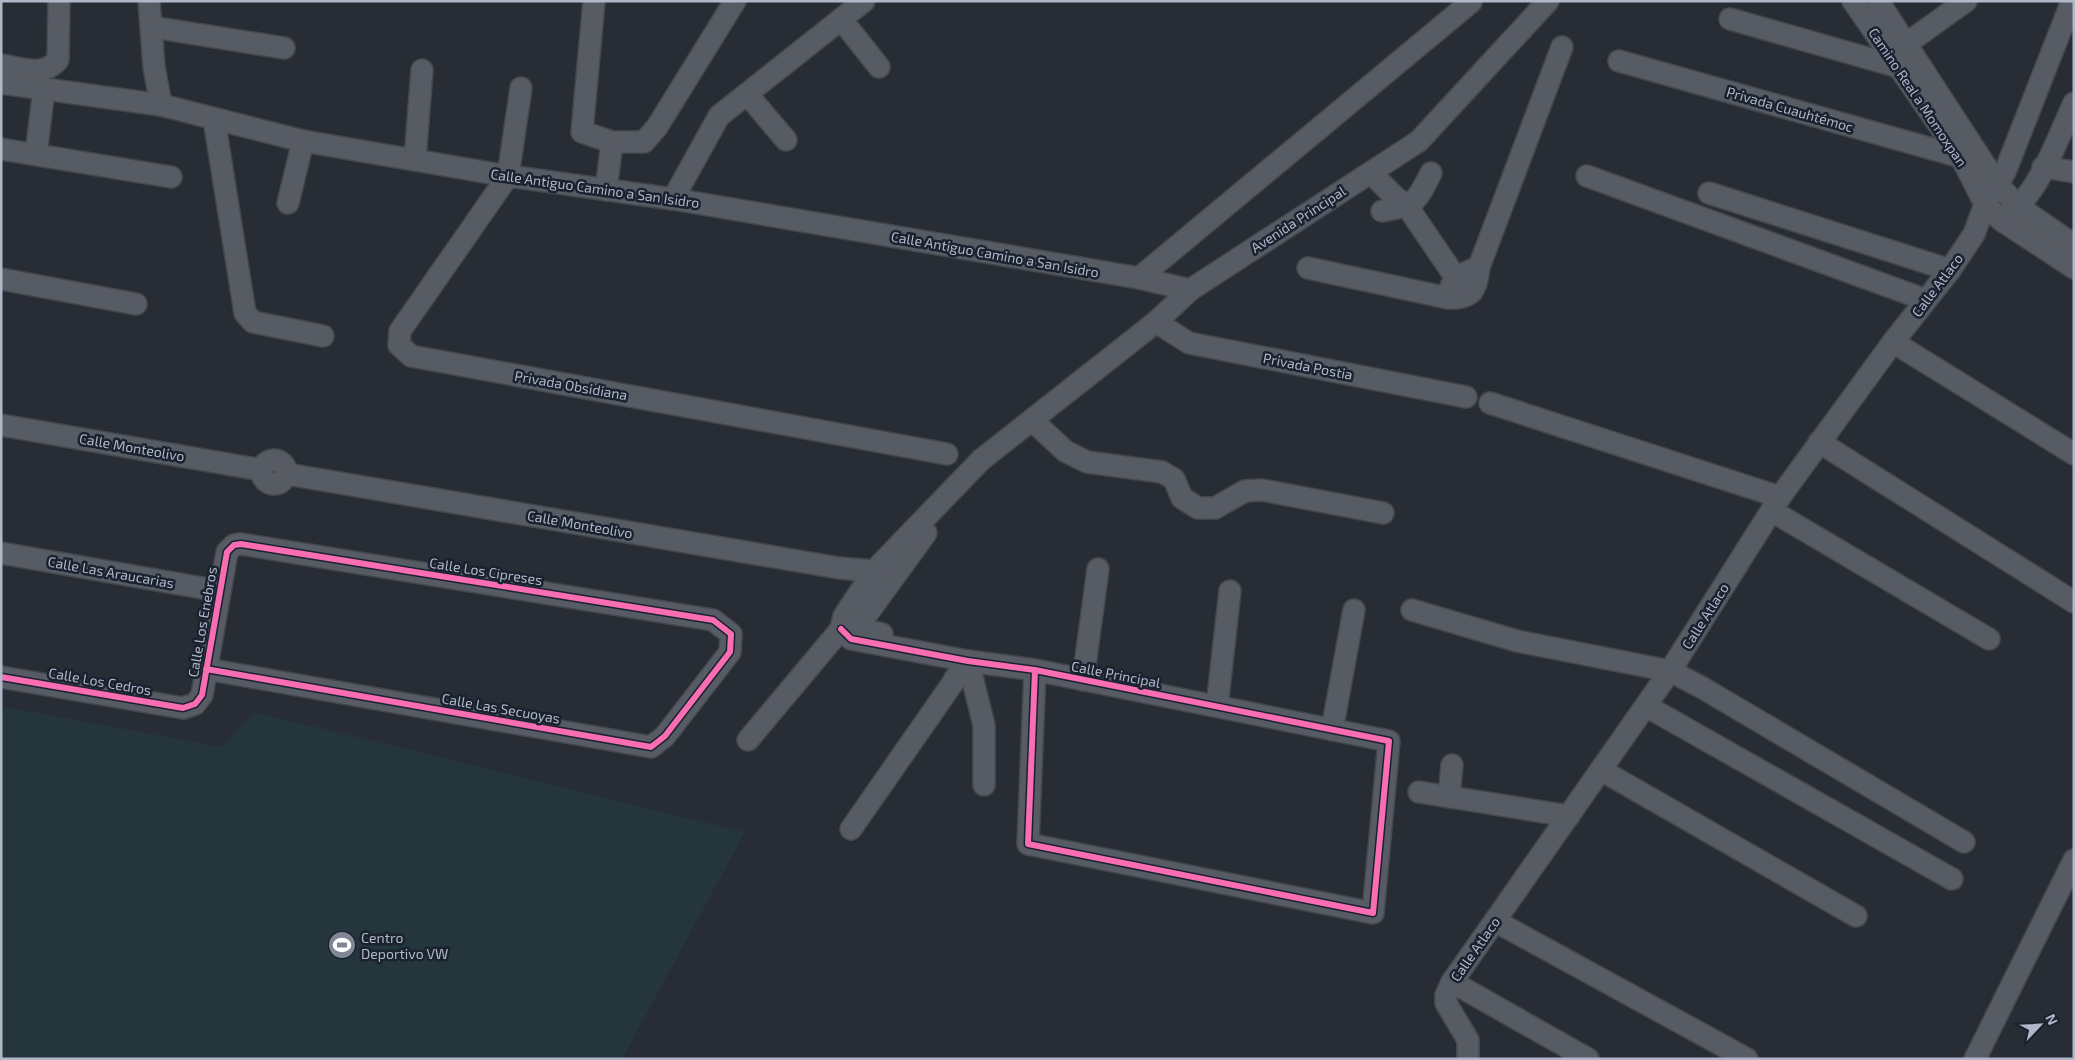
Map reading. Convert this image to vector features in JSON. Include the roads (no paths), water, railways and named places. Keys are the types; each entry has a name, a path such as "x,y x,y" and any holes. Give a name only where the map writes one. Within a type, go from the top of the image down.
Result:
{"street":[{"path":"1,65 41,71 51,67 58,60 59,1"},
{"path":"149,1 154,67 161,105"},
{"path":"594,1 582,132 612,142 644,142 657,127 735,1"},
{"path":"673,199 719,116 864,1"},
{"name":"Avenida Principal","path":"1033,421 1156,322 1190,290 1284,227 1372,173 1419,141 1548,1"},
{"path":"1906,44 1966,1"},
{"name":"Calle Atlaco","path":"1468,1059 1468,1040 1446,1003 1446,995 1452,982 1670,671 1776,504 1819,442 1893,342 1950,270 1974,234 1985,204 2006,172 2072,1"},
{"path":"1139,278 1471,2"},
{"name":"Camino Real a Momoxpan","path":"1862,3 1906,44 1998,185 2019,207 2074,246"},
{"name":"Camino Real a Momoxpan","path":"1862,3 1899,67 1961,157 1985,204 2001,220 2074,268"},
{"path":"842,19 879,66"},
{"path":"1730,19 1899,67"},
{"path":"152,27 284,48"},
{"path":"1308,268 1448,298 1468,295 1478,286 1479,267 1562,46"},
{"name":"Privada Cuauhtémoc","path":"1619,61 1961,157"},
{"path":"414,159 422,70"},
{"name":"Calle Antiguo Camino a San Isidro","path":"1,83 161,105 303,141 508,176 673,199 1139,278 1190,290"},
{"path":"508,176 521,88"},
{"path":"36,154 44,89"},
{"path":"747,94 786,140"},
{"name":"Calle Atlaco","path":"1974,234 2001,220 2019,207 2036,183 2074,103"},
{"path":"214,119 245,313 253,322 323,336"},
{"path":"288,203 303,141"},
{"path":"606,190 612,142"},
{"path":"1,149 170,177"},
{"path":"2043,167 2074,172"},
{"path":"1372,173 1394,205 1456,278"},
{"path":"1394,205 1421,194 1431,173"},
{"name":"Privada Obsidiana","path":"508,176 400,331 399,345 411,356 947,454"},
{"path":"1587,176 1926,300"},
{"path":"1710,193 1950,270"},
{"path":"1448,298 1449,287 1456,278 1479,267"},
{"path":"1,279 136,304"},
{"name":"Privada Postia","path":"1156,322 1188,343 1466,397"},
{"path":"1893,342 2074,454"},
{"path":"1490,403 1776,504 1989,639"},
{"path":"748,740 841,629 844,616 874,571 981,460 1033,421 1065,451 1087,462 1162,472 1174,478 1182,498 1198,508 1215,508 1245,491 1262,490 1383,513"},
{"name":"Calle Monteolivo","path":"1,425 262,470 267,462 276,460 284,464 287,474 839,568 874,571"},
{"path":"1819,442 2074,602"},
{"path":"932,525 857,628 920,645 1083,677 1098,569"},
{"name":"Calle Los Cipreses","path":"234,546 241,544 714,620 731,634"},
{"name":"Calle Los Enebros","path":"195,704 202,695 227,552 234,546"},
{"name":"Calle Las Araucarias","path":"1,553 220,590"},
{"path":"1216,706 1230,591"},
{"path":"1332,730 1354,610"},
{"path":"1412,610 1517,641 1670,671 1701,687 1964,842"},
{"name":"Calle Principal","path":"841,629 851,639 968,660 1083,677 1389,741 1373,913 1028,844 1034,670"},
{"name":"Calle Las Secuoyas","path":"206,669 651,747 665,736 730,652 731,634"},
{"path":"954,680 968,660"},
{"path":"968,660 984,725 984,785"},
{"path":"851,829 968,660"},
{"name":"Calle Los Cedros","path":"1,677 183,708 195,704"},
{"path":"1646,706 1952,879"},
{"path":"1449,796 1452,765"},
{"path":"1601,770 1856,916"},
{"path":"1419,792 1569,816"},
{"path":"1975,1059 2074,860"},
{"path":"1495,921 1747,1059"},
{"path":"1452,982 1588,1059"}],"place":[{"name":"Centro Deportivo VW","path":"342,945"}]}
